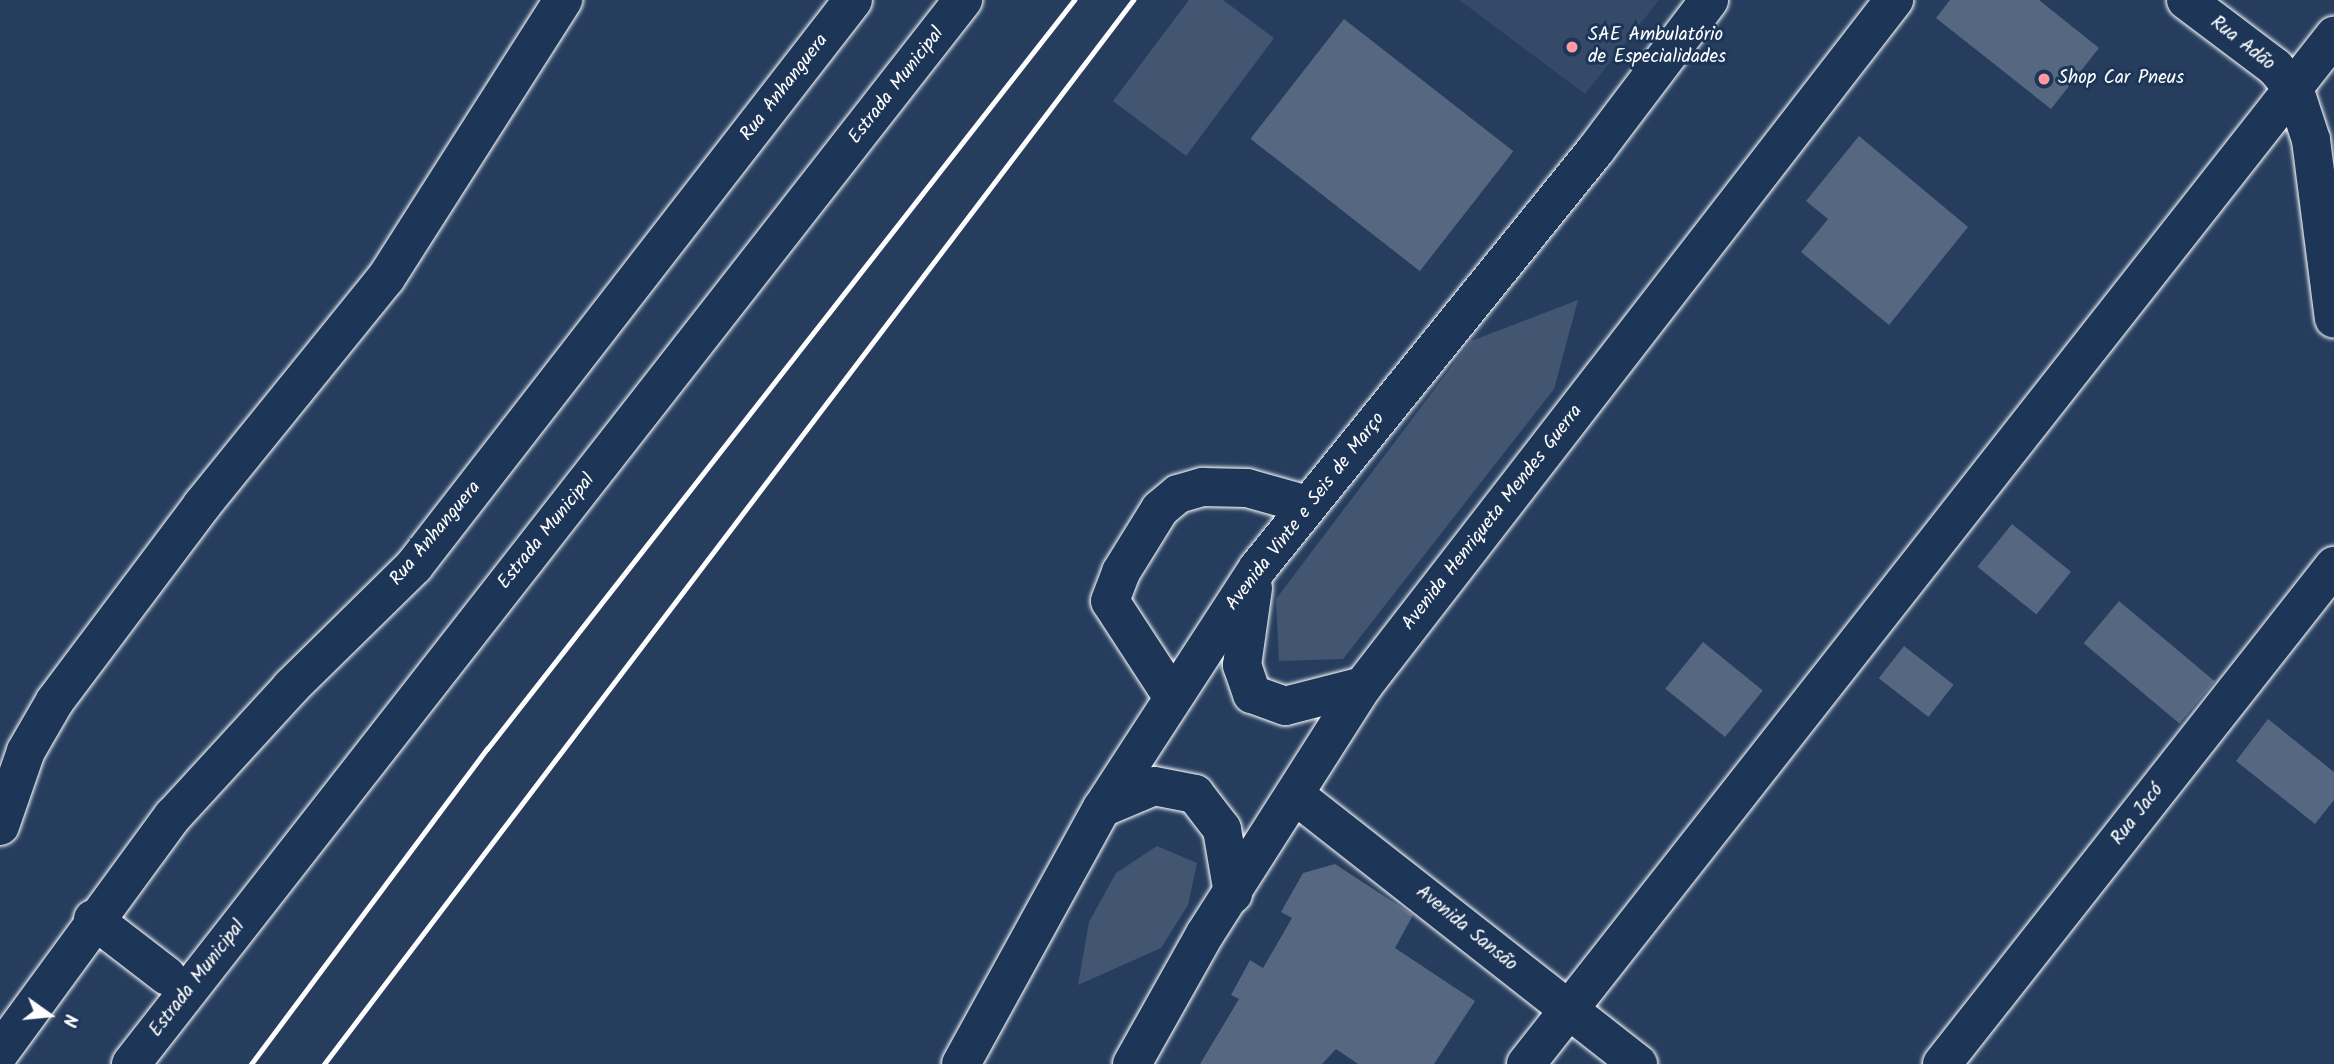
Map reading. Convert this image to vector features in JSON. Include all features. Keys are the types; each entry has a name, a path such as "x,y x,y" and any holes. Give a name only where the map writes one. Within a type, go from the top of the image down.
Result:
{"main road":[{"path":"0,826 26,751 55,701 202,505 386,278 564,0"},
{"name":"Rua Anhanguera","path":"0,1052 93,919 173,816 291,687 414,566 853,0"},
{"name":"Estrada Municipal","path":"131,1064 962,0"},
{"name":"Avenida Vinte e Seis de Março","path":"961,1064 1102,808 1172,696 1258,568 1710,0"},
{"name":"Avenida Henriqueta Mendes Guerra","path":"1132,1064 1233,894 1363,686 1894,0"},
{"name":"Rua Adão","path":"2186,0 2274,67 2295,91"},
{"path":"1526,1064 2295,91 2334,36"},
{"path":"2295,91 2311,140 2334,319"},
{"path":"1172,696 1110,601 1154,519 1178,494 1203,487 1247,488 1308,505"},
{"name":"Rua Jacó","path":"1942,1064 2334,566"},
{"path":"1258,568 1243,634 1242,665 1252,694 1285,706 1363,686"},
{"path":"107,1064 167,976 419,663 491,602"},
{"path":"1102,808 1154,786 1195,794 1222,829 1233,894"},
{"name":"Avenida Sansão","path":"1295,795 1638,1064"},
{"path":"93,919 167,976"}],"shaded area":[{"path":"1189,0 1223,0 1274,38 1186,156 1113,101"},
{"name":"SAE Ambulatório de Especialidades","path":"1459,0 1659,0 1585,94"},
{"path":"1578,300 1554,389 1343,659 1279,661 1276,599 1471,341"},
{"path":"1157,846 1197,863 1188,905 1161,948 1078,985 1089,922 1116,873"}],"building":[{"name":"Shop Car Pneus","path":"1950,0 2039,0 2099,48 2051,109 1936,18"},
{"path":"1344,19 1513,151 1420,271 1250,139"},
{"path":"1859,136 1968,227 1889,325 1801,252 1828,219 1806,201"},
{"path":"2012,524 2071,572 2036,615 1977,567"},
{"path":"2119,601 2215,681 2179,723 2084,643"},
{"path":"1703,642 1763,690 1725,737 1665,689"},
{"path":"1904,646 1954,685 1928,717 1879,678"},
{"path":"2268,719 2334,772 2334,800 2315,824 2236,761"},
{"path":"1335,864 1413,915 1395,948 1475,1001 1434,1064 1358,1064 1336,1049 1322,1064 1200,1064 1239,999 1231,995 1250,960 1263,968 1292,918 1281,912 1303,873"}],"railway":[{"path":"251,1064 487,749 1074,0"},
{"path":"324,1064 1133,0"}],"place":[{"name":"SAE Ambulatório de Especialidades","path":"1572,47"},
{"name":"Shop Car Pneus","path":"2044,79"}]}
